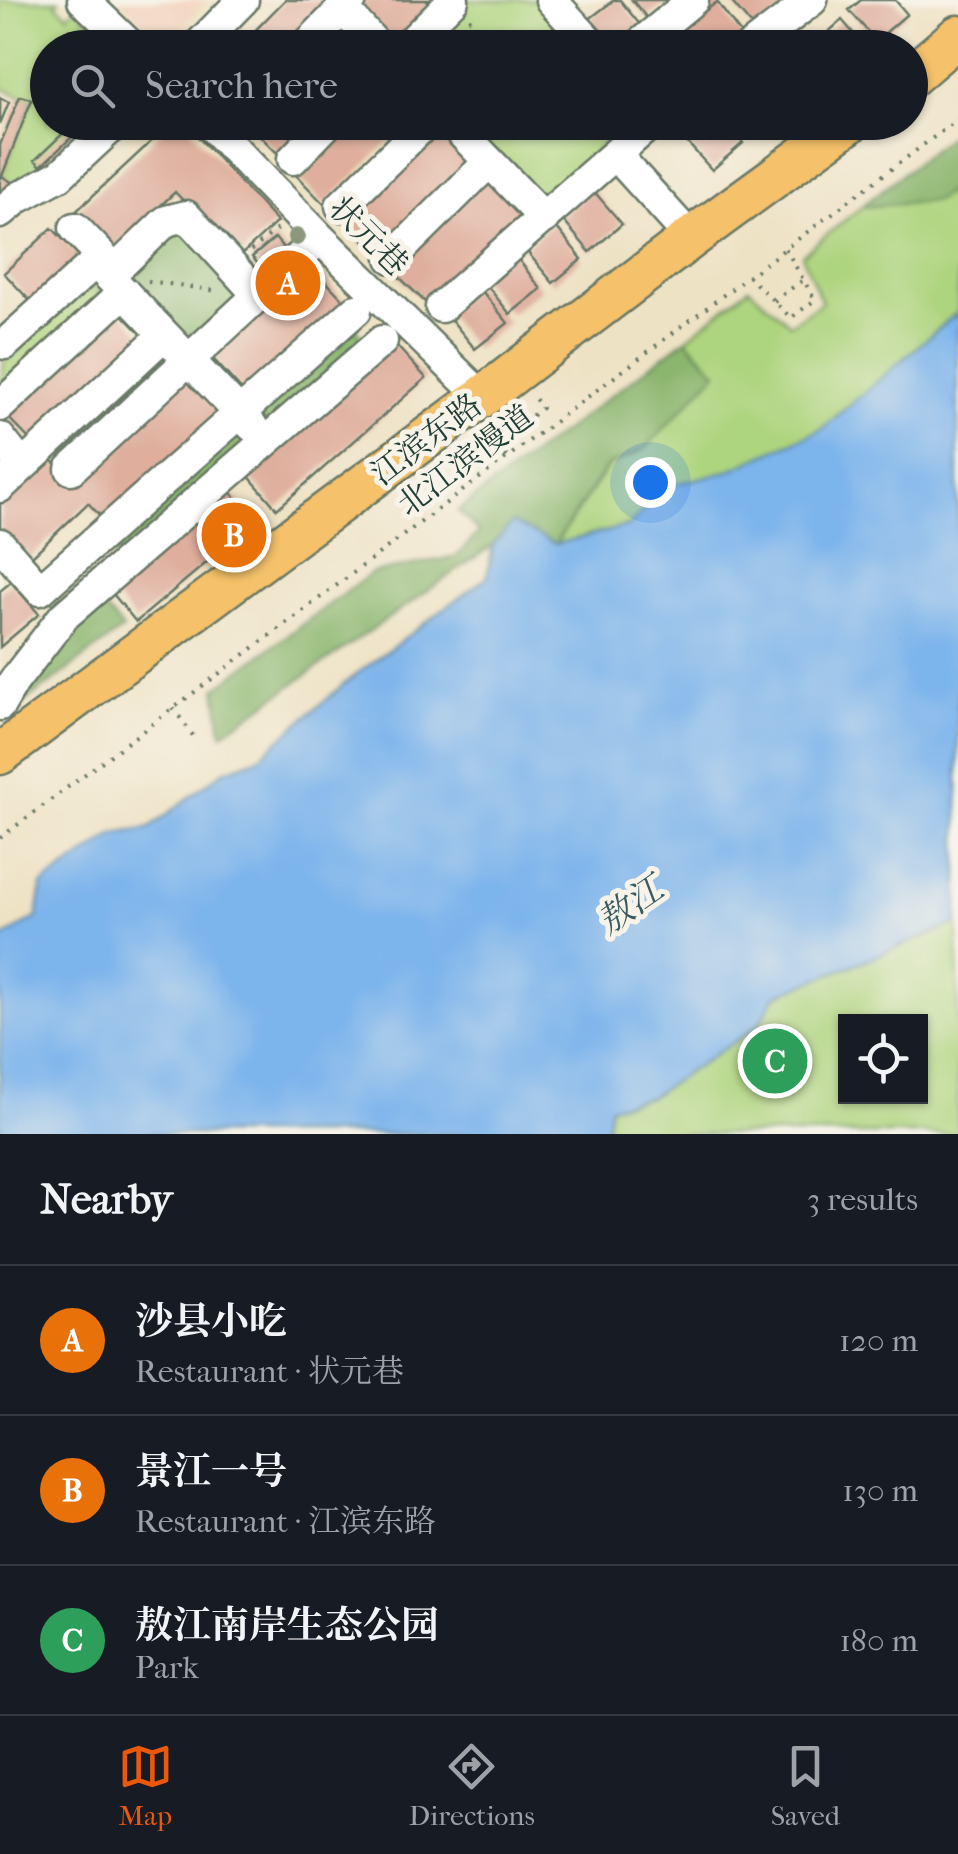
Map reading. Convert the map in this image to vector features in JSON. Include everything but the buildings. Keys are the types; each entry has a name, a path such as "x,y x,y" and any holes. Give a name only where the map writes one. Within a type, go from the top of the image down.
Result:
{"main road":[{"path":"928,62 958,36"},
{"name":"江滨东路","path":"0,754 825,140"}],"street":[{"path":"214,30 243,0"},
{"path":"423,30 453,0"},
{"path":"657,30 693,0"},
{"path":"773,30 812,0"},
{"path":"322,30 347,4 366,30"},
{"path":"570,6 585,30"},
{"path":"89,11 112,30"},
{"path":"0,213 18,198 60,175 98,140"},
{"name":"状元巷","path":"225,140 482,398"},
{"path":"293,159 311,140"},
{"path":"341,206 409,140"},
{"path":"468,140 544,218"},
{"path":"441,307 632,140"},
{"path":"616,155 692,238"},
{"path":"392,258 489,162"},
{"path":"0,406 109,277 166,221 186,216 258,295"},
{"path":"75,228 102,256 109,277 267,442"},
{"path":"71,469 320,238"},
{"path":"6,344 109,277"},
{"path":"0,544 40,590 356,310"},
{"path":"0,438 11,476 164,335"},
{"path":"0,705 64,616 382,340"},
{"path":"94,543 116,570"}],"path":[{"path":"453,0 480,30"},
{"name":"北江滨慢道","path":"0,838 958,118"},
{"path":"233,268 277,228"},
{"path":"748,276 791,318 814,300 785,248"},
{"path":"109,277 258,295"},
{"path":"774,301 802,280"},
{"path":"507,457 496,443 542,408 534,396"},
{"path":"173,708 194,737"}],"shaded area":[{"path":"120,0 209,0 178,30 150,30"}],"green space":[{"path":"0,0 59,0 56,4 68,15 76,7 95,29 30,30 30,99 0,88"},
{"path":"468,0 538,0 566,30 437,30"},
{"path":"30,105 30,140 70,140 19,187 2,176"},
{"path":"958,129 958,185 935,201 861,207"},
{"path":"479,140 607,140 540,203"},
{"path":"958,185 958,312 822,429 728,471 668,486 629,526 555,544 608,466 645,449 716,371 686,339 749,288 790,324 822,302 802,255 861,207 935,201"},
{"path":"181,222 248,295 187,350 121,277"},
{"path":"88,281 106,300 0,386 5,357"},
{"path":"353,325 370,345 271,430 254,411"},
{"path":"686,339 717,372 645,449 607,466 555,544 512,523 493,545 222,734 216,688 372,573 457,556 479,532 458,511"},
{"path":"155,350 172,368 73,462 57,444"},
{"path":"236,427 252,446 120,559 104,540"},
{"path":"97,600 123,629 3,718 29,675"},
{"path":"958,924 958,1134 601,1134 606,1130 610,1106 650,1097 758,1026 776,995"}],"water":[{"name":"敖江","path":"958,312 958,924 776,995 758,1026 650,1097 610,1106 606,1130 601,1134 0,1134 0,940 37,917 42,885 115,834 150,828 223,771 257,759 350,679 487,577 493,545 512,523 555,544 629,526 668,486 728,471 822,429"}],"place":[{"name":"沙县小吃","path":"288,283"},
{"name":"景江一号","path":"234,535"},
{"name":"敖江南岸生态公园","path":"775,1061"}]}
